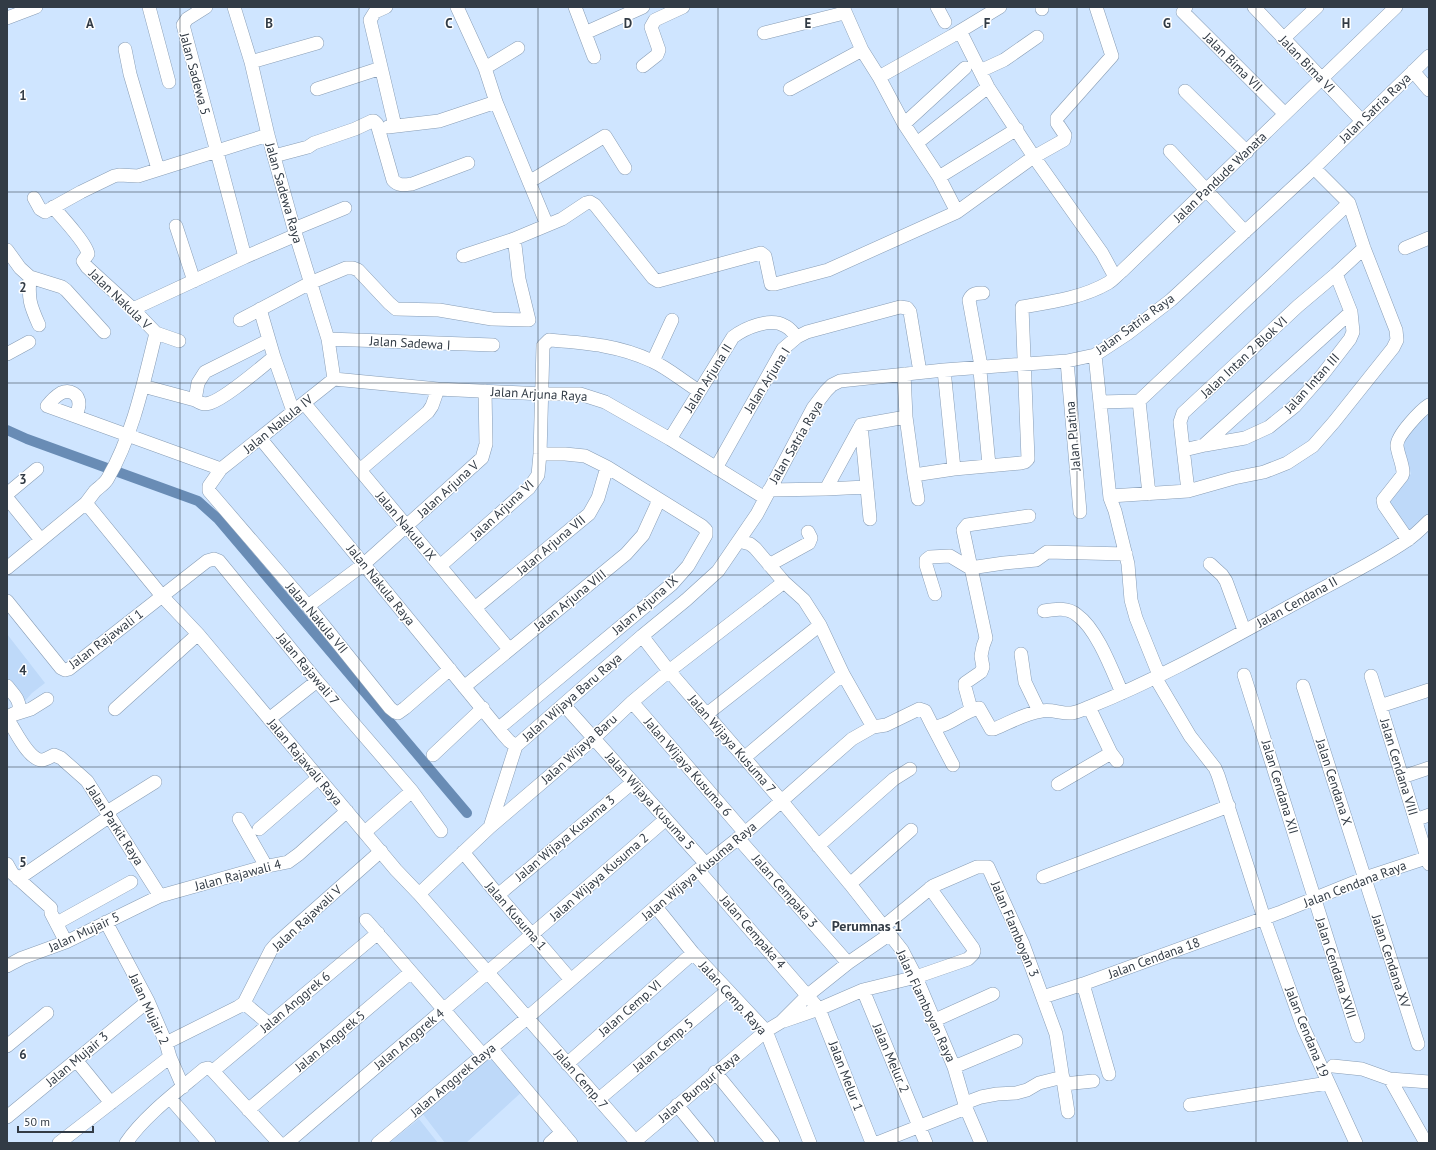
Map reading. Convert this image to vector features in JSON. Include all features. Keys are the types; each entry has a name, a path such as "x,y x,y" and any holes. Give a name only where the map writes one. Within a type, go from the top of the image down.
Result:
{"street":[{"path":"7,18 36,7"},
{"path":"149,7 169,82"},
{"name":"Jalan Sadewa 5","path":"206,7 187,19 183,25 216,151"},
{"path":"386,7 374,12 370,20 395,126"},
{"path":"457,7 485,68 496,102 546,225"},
{"path":"575,7 594,57"},
{"path":"585,33 643,7"},
{"path":"643,66 657,55 659,50 651,27 655,20 683,7"},
{"path":"937,7 945,22"},
{"path":"879,77 1000,7"},
{"path":"463,256 514,239 562,218 590,202 595,205 653,278 658,281 761,253 765,256 771,284 828,270 957,212 1034,157 1064,140 1065,135 1057,123 1057,118 1112,56 1096,7"},
{"name":"Jalan Bima VI","path":"1254,7 1320,79 1362,121"},
{"path":"1283,39 1317,7"},
{"name":"Jalan Pandude Wanata","path":"1024,364 1022,308 1078,296 1108,283 1247,152 1320,79 1396,7"},
{"name":"Jalan Sadewa Raya","path":"238,8 268,135 310,284 328,339 334,379"},
{"name":"Jalan Bima VII","path":"1184,8 1183,12 1285,114"},
{"path":"764,33 843,10 862,50 879,77 904,124 939,177 957,212"},
{"path":"960,31 988,88 1034,157 1102,253 1115,277"},
{"path":"980,71 1004,60 1037,37"},
{"path":"251,62 317,43"},
{"path":"485,68 518,48"},
{"path":"125,49 130,74 158,169"},
{"path":"790,89 862,50"},
{"name":"Jalan Satria Raya","path":"740,540 757,514 814,408 832,385 840,381 981,366 1067,361 1095,355 1127,334 1171,300 1314,168 1429,56"},
{"path":"317,89 381,68"},
{"path":"904,124 965,68"},
{"path":"1413,71 1429,90"},
{"path":"917,143 988,88"},
{"path":"1185,91 1247,152"},
{"path":"378,129 439,121 496,102"},
{"path":"274,156 308,147 314,143 374,121 377,124 393,180 396,184 412,184 468,163"},
{"path":"939,177 1017,130"},
{"path":"34,198 42,211 45,212 114,176 138,176 268,135"},
{"path":"529,182 605,136 625,168"},
{"path":"216,151 245,257"},
{"path":"1170,151 1245,232"},
{"path":"1110,496 1188,491 1234,478 1264,472 1287,463 1312,446 1334,422 1386,357 1397,340 1396,330 1364,248 1349,203 1314,168"},
{"path":"1100,402 1139,401 1349,203"},
{"name":"Jalan Nakula V","path":"53,207 78,236 88,253 83,263 133,309 156,333 143,386 127,435 108,479 96,490 86,503"},
{"path":"133,309 245,257 345,208"},
{"path":"176,226 194,281"},
{"path":"1405,248 1429,238"},
{"path":"240,320 310,284 346,268 353,268 358,270 396,309 439,310 492,319 529,320 519,279 515,245"},
{"name":"Jalan Intan 2 Blok VI","path":"1188,491 1180,422 1183,413 1298,306 1364,248"},
{"path":"7,250 20,268 30,277 62,287 66,290 104,332"},
{"name":"Jalan Intan III","path":"1184,450 1245,438 1269,427 1295,406 1350,339 1353,332 1351,312 1336,274"},
{"path":"30,277 29,299 31,309 39,325"},
{"path":"983,293 976,293 971,296 969,300 981,366 980,370 989,465"},
{"name":"Jalan Arjuna I","path":"717,465 783,349 797,337 807,332 900,307 908,309 910,312 920,372"},
{"path":"260,309 274,357 293,411"},
{"path":"1205,445 1351,312"},
{"path":"672,320 653,361 699,391"},
{"name":"Jalan Arjuna II","path":"670,439 733,337 738,333 764,324 774,323 784,325 797,337"},
{"path":"156,333 179,342"},
{"name":"Jalan Sadewa I","path":"328,339 493,345"},
{"path":"195,400 198,383 205,372 269,340"},
{"name":"Jalan Arjuna VI","path":"440,566 529,488 538,475 543,394 543,346 549,340 597,344 613,347 653,361"},
{"path":"7,354 29,342"},
{"name":"Jalan Cendana 19","path":"1095,355 1110,496 1126,554 1131,600 1136,618 1157,676 1190,736 1215,768 1229,806 1264,918 1302,1027 1356,1143"},
{"path":"143,386 195,400 200,404 209,404 225,395 274,357"},
{"name":"Jalan Platina","path":"1067,361 1080,512"},
{"path":"914,475 954,469 1025,462 1028,458 1024,364"},
{"path":"944,370 954,469"},
{"path":"904,374 906,417 918,499"},
{"name":"Jalan Arjuna Raya","path":"334,379 485,392 580,394 605,402 767,494"},
{"name":"Jalan Nakula IV","path":"221,469 334,379"},
{"path":"360,470 428,412 432,406 438,389"},
{"name":"Jalan Arjuna V","path":"308,606 364,564 482,458 486,444 485,392"},
{"path":"76,416 79,404 74,393 61,393 47,406 221,469"},
{"path":"1139,401 1149,494"},
{"name":"Jalan Nakula IX","path":"304,403 509,649"},
{"path":"1408,540 1384,505 1383,500 1404,473 1396,444 1399,438 1423,409 1429,405"},
{"path":"861,425 906,417"},
{"path":"861,425 870,519"},
{"path":"826,489 861,425"},
{"name":"Jalan Nakula Raya","path":"260,438 464,687 507,737"},
{"name":"Jalan Arjuna IX","path":"507,737 672,584 688,566 706,535 706,530 702,526 607,467 585,456 540,454"},
{"name":"Jalan Arjuna VII","path":"475,608 589,514 598,498 607,467"},
{"path":"7,494 37,469"},
{"name":"Jalan Nakula VII","path":"221,469 209,486 209,491 308,606 390,708 398,713 450,669"},
{"path":"767,494 866,487"},
{"path":"7,498 41,540"},
{"name":"Jalan Arjuna VIII","path":"464,687 626,554 643,535 659,500"},
{"path":"7,568 86,503"},
{"name":"Jalan Rajawali Raya","path":"86,503 162,596 198,634 405,881 419,894 527,1018"},
{"path":"933,727 940,727 971,709 965,683 981,672 983,667 981,656 982,646 986,638 970,568 963,530 964,527 967,525 1029,516"},
{"name":"Jalan Cendana II","path":"971,709 979,708 991,729 994,729 1033,712 1051,710 1073,713 1088,707 1157,676 1218,646 1244,630 1262,623 1408,540 1429,521"},
{"path":"769,565 809,543 811,538 808,532"},
{"path":"740,540 755,548 784,582 804,600 820,625 843,674 873,727"},
{"name":"Jalan Wijaya Baru Raya","path":"419,894 490,827 507,737 564,705 718,571 740,540"},
{"path":"935,594 926,565 926,560 930,557 950,556 970,568 1036,560 1047,552 1126,554"},
{"name":"Jalan Rajawali 7","path":"162,596 207,561 214,559 219,561 317,681 412,791 441,831"},
{"path":"1210,564 1226,581 1244,630"},
{"name":"Jalan Wijaya Baru","path":"490,827 593,739 632,702 669,671 784,582"},
{"name":"Jalan Rajawali 1","path":"7,600 61,668 65,670 69,669 162,596"},
{"path":"1044,611 1064,609 1077,614 1087,624 1111,667 1122,692"},
{"path":"707,714 820,625"},
{"path":"115,709 198,634"},
{"name":"Jalan Wijaya Kusuma 7","path":"642,636 669,671 781,801"},
{"path":"1021,654 1025,682 1039,711"},
{"path":"744,758 843,674"},
{"name":"Jalan Cendana XII","path":"1244,675 1315,900"},
{"name":"Jalan Cendana VIII","path":"1371,676 1428,859"},
{"path":"269,719 317,681"},
{"path":"7,686 19,701 20,706 19,711 9,717"},
{"name":"Jalan Cendana X","path":"1303,686 1365,878"},
{"path":"1380,706 1429,690"},
{"path":"9,717 47,699"},
{"name":"Jalan Wijaya Kusuma 6","path":"632,702 742,835"},
{"name":"Jalan Wijaya Kusuma 5","path":"564,705 666,819 702,867"},
{"path":"1058,784 1114,757 1088,707"},
{"path":"433,754 483,708"},
{"name":"Jalan Wijaya Kusuma Raya","path":"527,1018 852,739 873,727 886,725 919,709 925,711 953,765"},
{"name":"Jalan Parkit Raya","path":"9,717 10,723 28,752 38,759 43,760 54,756 61,758 87,781 160,896"},
{"path":"1402,777 1429,768"},
{"path":"818,846 894,779 910,769"},
{"path":"259,830 318,778"},
{"path":"18,879 155,782"},
{"name":"Jalan Wijaya Kusuma 3","path":"498,895 632,782"},
{"path":"365,832 412,791"},
{"name":"Jalan Flamboyan Raya","path":"781,801 850,884 902,950 916,977 954,1067 965,1105 981,1143"},
{"path":"1043,877 1229,806"},
{"name":"Jalan Rajawali 4","path":"160,896 266,866 288,862 347,811"},
{"path":"1415,820 1429,816"},
{"path":"239,819 266,866"},
{"name":"Jalan Wijaya Kusuma 2","path":"532,935 666,819"},
{"path":"850,884 911,830"},
{"name":"Jalan Cempaka 3","path":"742,835 848,963"},
{"name":"Jalan Rajawali V","path":"246,1005 271,950 277,943 381,851"},
{"name":"Jalan Kusuma 1","path":"463,852 571,980"},
{"name":"Jalan Cendana Raya","path":"1264,918 1315,900 1365,878 1428,859"},
{"path":"7,864 12,873 51,908 51,913 66,942"},
{"name":"Jalan Cempaka 4","path":"702,867 819,1009"},
{"name":"Jalan Flamboyan 3","path":"781,1022 808,995 886,930 930,888 977,867 988,867 1023,944 1056,1034 1068,1112"},
{"name":"Jalan Cendana XV","path":"1365,878 1418,1044"},
{"path":"56,923 131,882"},
{"path":"781,1022 819,1009 862,990 916,977 968,959 973,954 973,948 930,888"},
{"name":"Jalan Mujair 5","path":"7,966 22,958 66,942 160,896"},
{"name":"Jalan Cendana XVII","path":"1315,900 1358,1036"},
{"name":"Jalan Cemp. Raya","path":"656,907 693,953 766,1031 810,1143"},
{"name":"Jalan Cendana 18","path":"1043,997 1083,984 1264,918"},
{"path":"366,920 444,1010 487,1052 571,1143"},
{"name":"Jalan Mujair 2","path":"59,1143 170,1057 166,1043 148,1001 106,922"},
{"name":"Jalan Anggrek 6","path":"212,1071 264,1020 378,933"},
{"name":"Jalan Anggrek 4","path":"287,1143 532,935"},
{"name":"Jalan Cemp. VI","path":"568,1064 693,953"},
{"name":"Jalan Anggrek 5","path":"248,1110 410,972"},
{"path":"1083,984 1109,1074"},
{"name":"Jalan Melur 2","path":"862,990 926,1143"},
{"name":"Jalan Cemp. 5","path":"599,1099 728,991"},
{"path":"934,1021 993,994"},
{"name":"Jalan Mujair 3","path":"7,1117 148,1001"},
{"path":"166,1043 238,1007 246,1005 264,1020"},
{"name":"Jalan Melur 1","path":"819,1009 872,1143"},
{"path":"7,1046 47,1013"},
{"name":"Jalan Cemp. 7","path":"527,1018 635,1142"},
{"name":"Jalan Anggrek Raya","path":"378,1143 527,1018"},
{"name":"Jalan Bungur Raya","path":"635,1142 715,1072 766,1031 781,1022"},
{"path":"954,1067 1016,1042"},
{"path":"170,1057 183,1087"},
{"path":"76,1060 111,1103"},
{"path":"1333,1066 1362,1069 1390,1080 1429,1082"},
{"path":"133,1140 170,1098 204,1069 208,1068 279,1143"},
{"path":"715,1072 773,1143"},
{"path":"877,1143 919,1126 981,1097 1016,1093 1027,1090 1039,1083 1063,1080 1093,1081"},
{"path":"1390,1080 1427,1142"},
{"path":"1190,1105 1328,1083"},
{"path":"170,1098 209,1143"},
{"path":"677,1105 708,1143"},
{"path":"550,1143 562,1132"}],"shaded area":[{"path":"1429,409 1429,518 1411,535 1383,500 1411,474 1401,441"},
{"path":"7,634 45,683 32,693 24,702 7,680"},
{"path":"493,1054 524,1090 466,1143 445,1143 422,1113"},
{"path":"419,1119 438,1143 389,1143"}],"waterway":[{"path":"7,430 27,439 198,501 218,519 467,813"}],"district":[{"name":"Perumnas 1","path":"867,926"}]}
